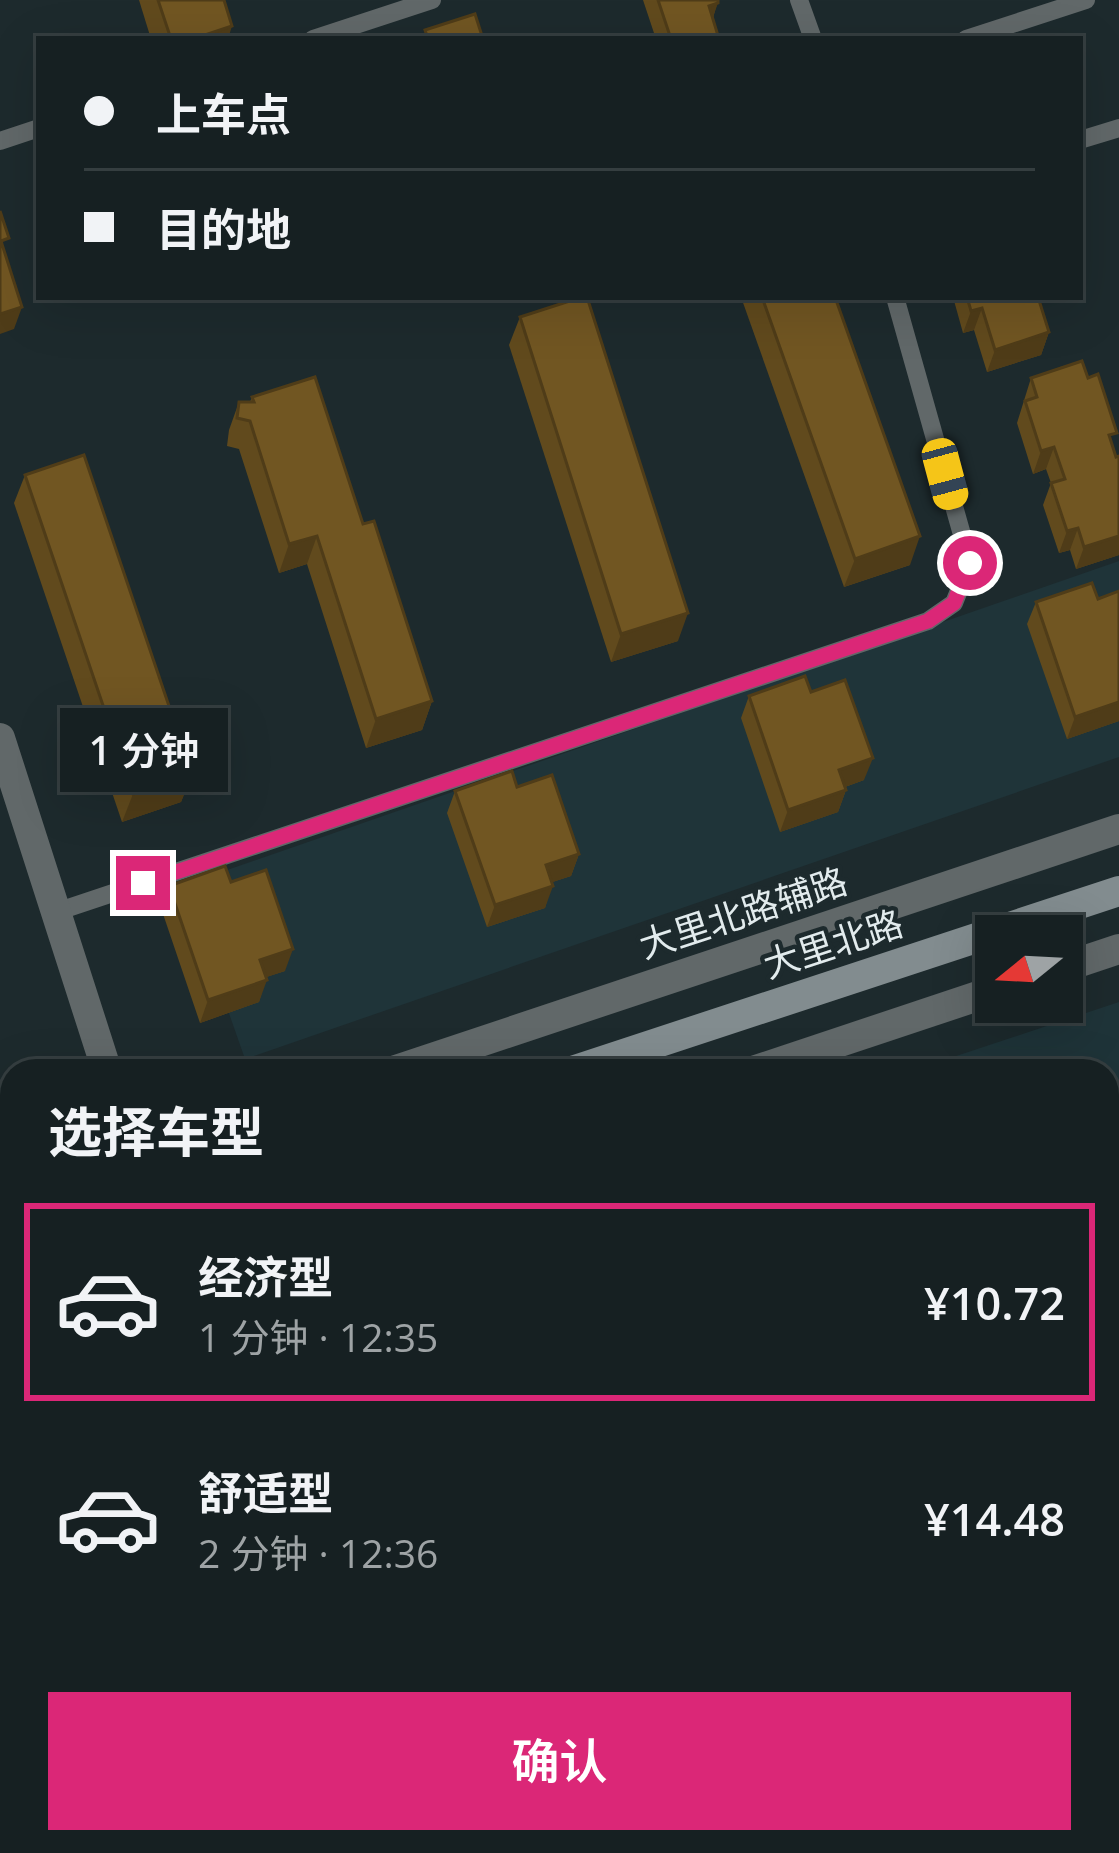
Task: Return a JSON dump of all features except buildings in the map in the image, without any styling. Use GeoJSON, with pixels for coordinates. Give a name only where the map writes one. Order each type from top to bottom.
{"type":"FeatureCollection","features":[{"type":"Feature","properties":{"kind":"main road","name":"大里北路"},"geometry":{"type":"LineString","coordinates":[[608,1059],[1119,890]]}},
{"type":"Feature","properties":{"kind":"street"},"geometry":{"type":"LineString","coordinates":[[0,738],[103,1059]]}},
{"type":"Feature","properties":{"kind":"street","name":"大里北路辅路"},"geometry":{"type":"LineString","coordinates":[[429,1059],[1119,829]]}},
{"type":"Feature","properties":{"kind":"street"},"geometry":{"type":"LineString","coordinates":[[1083,961],[1119,949]]}},
{"type":"Feature","properties":{"kind":"street"},"geometry":{"type":"LineString","coordinates":[[789,1059],[975,997]]}},
{"type":"Feature","properties":{"kind":"lane"},"geometry":{"type":"LineString","coordinates":[[322,36],[432,0]]}},
{"type":"Feature","properties":{"kind":"lane"},"geometry":{"type":"LineString","coordinates":[[799,0],[812,36]]}},
{"type":"Feature","properties":{"kind":"lane"},"geometry":{"type":"LineString","coordinates":[[975,36],[1086,0]]}},
{"type":"Feature","properties":{"kind":"lane"},"geometry":{"type":"LineString","coordinates":[[1083,139],[1119,128]]}},
{"type":"Feature","properties":{"kind":"lane"},"geometry":{"type":"LineString","coordinates":[[0,141],[36,129]]}},
{"type":"Feature","properties":{"kind":"lane"},"geometry":{"type":"LineString","coordinates":[[56,912],[928,621],[954,603],[970,563],[897,300]]}},
{"type":"Feature","properties":{"kind":"shaded area"},"geometry":{"type":"Polygon","coordinates":[[[1119,561],[1119,757],[245,1059],[184,885],[1119,561]]]}},
{"type":"Feature","properties":{"kind":"shaded area"},"geometry":{"type":"Polygon","coordinates":[[[1119,1002],[1119,1059],[947,1059],[1056,1023],[1083,1023],[1083,1014],[1119,1002]]]}},
{"type":"Feature","properties":{"kind":"route"},"geometry":{"type":"LineString","coordinates":[[143,883],[928,621],[954,603],[970,563]]}}]}
